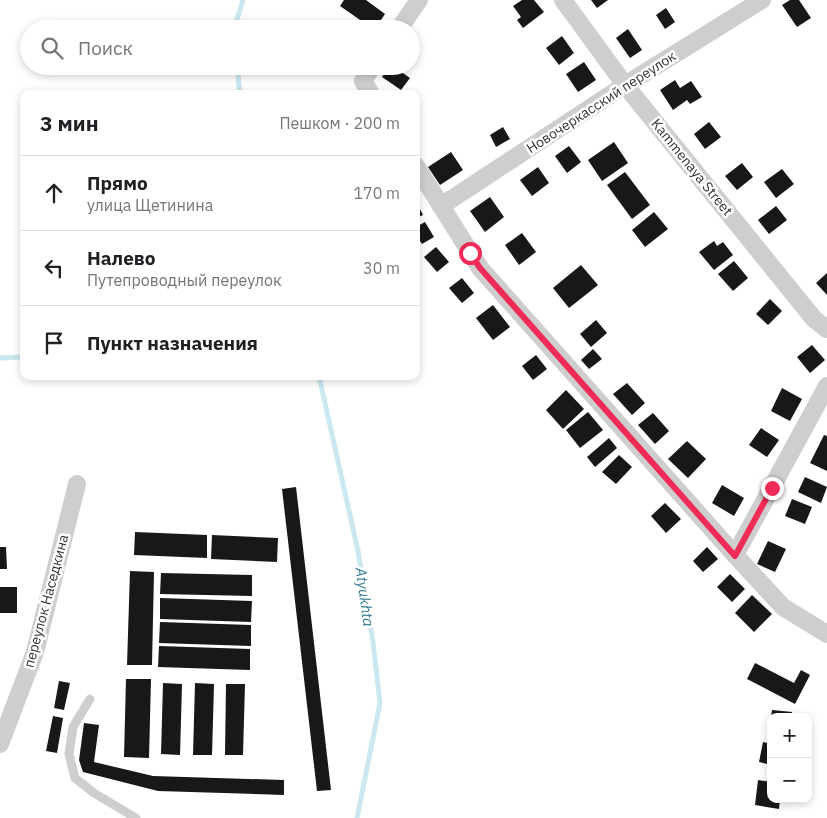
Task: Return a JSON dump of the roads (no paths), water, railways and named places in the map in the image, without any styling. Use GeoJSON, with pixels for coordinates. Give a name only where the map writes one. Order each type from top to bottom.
{"type":"FeatureCollection","features":[{"type":"Feature","properties":{"kind":"street"},"geometry":{"type":"LineString","coordinates":[[405,20],[419,0]]}},
{"type":"Feature","properties":{"kind":"street","name":"Kammenaya Street"},"geometry":{"type":"LineString","coordinates":[[563,0],[626,85],[814,319],[827,329]]}},
{"type":"Feature","properties":{"kind":"street","name":"Новочеркасский переулок"},"geometry":{"type":"LineString","coordinates":[[441,206],[626,85],[762,0]]}},
{"type":"Feature","properties":{"kind":"street"},"geometry":{"type":"LineString","coordinates":[[420,172],[480,268],[735,556],[783,607],[827,634]]}},
{"type":"Feature","properties":{"kind":"street"},"geometry":{"type":"LineString","coordinates":[[735,556],[827,386]]}},
{"type":"Feature","properties":{"kind":"street","name":"переулок Наседкина"},"geometry":{"type":"LineString","coordinates":[[0,744],[35,652],[77,484]]}},
{"type":"Feature","properties":{"kind":"lane"},"geometry":{"type":"LineString","coordinates":[[90,699],[73,727],[69,754],[75,778],[94,793],[136,818]]}},
{"type":"Feature","properties":{"kind":"waterway","name":"Atyukhta"},"geometry":{"type":"LineString","coordinates":[[237,20],[243,0]]}},
{"type":"Feature","properties":{"kind":"waterway","name":"Atyukhta"},"geometry":{"type":"LineString","coordinates":[[238,75],[240,90]]}},
{"type":"Feature","properties":{"kind":"waterway"},"geometry":{"type":"LineString","coordinates":[[0,358],[20,357]]}},
{"type":"Feature","properties":{"kind":"waterway","name":"Atyukhta"},"geometry":{"type":"LineString","coordinates":[[320,380],[358,551],[373,642],[380,703],[357,818]]}}]}
